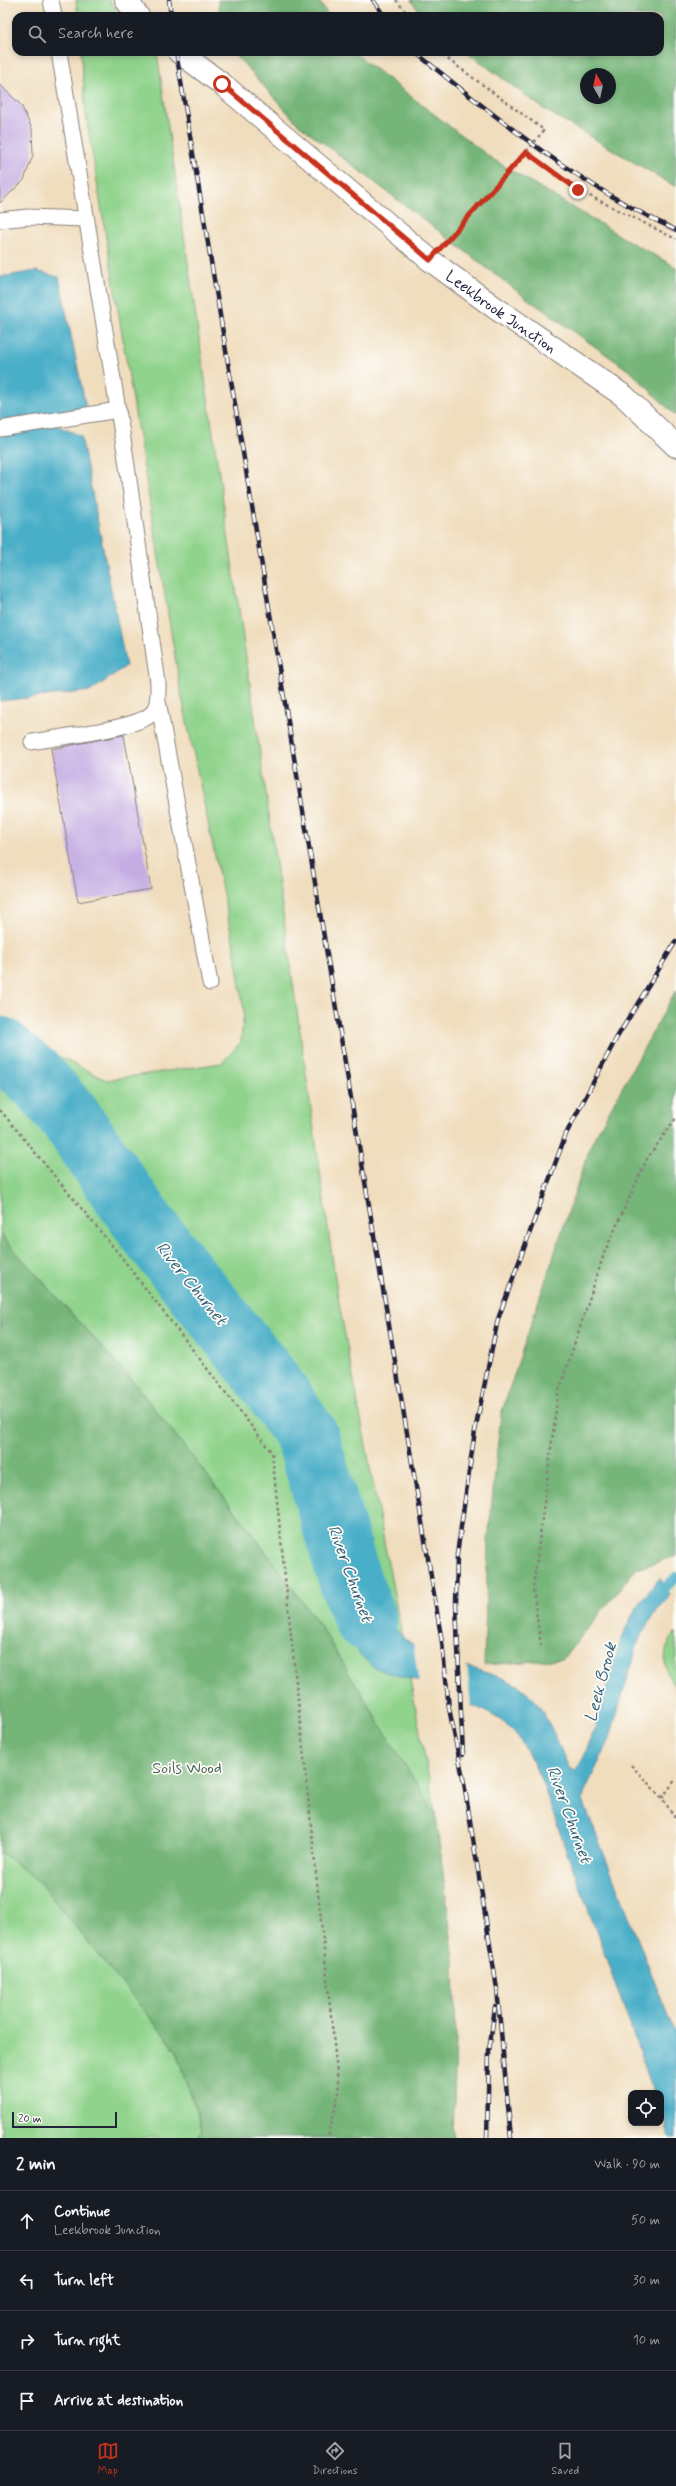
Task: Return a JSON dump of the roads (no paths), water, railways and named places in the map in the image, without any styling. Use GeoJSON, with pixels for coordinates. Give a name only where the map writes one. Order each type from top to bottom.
{"type":"FeatureCollection","features":[{"type":"Feature","properties":{"kind":"street"},"geometry":{"type":"LineString","coordinates":[[126,0],[135,12]]}},
{"type":"Feature","properties":{"kind":"street","name":"Leekbrook Junction"},"geometry":{"type":"LineString","coordinates":[[184,56],[222,84],[430,260],[494,307],[624,396],[676,446]]}},
{"type":"Feature","properties":{"kind":"lane"},"geometry":{"type":"LineString","coordinates":[[51,0],[53,12]]}},
{"type":"Feature","properties":{"kind":"lane"},"geometry":{"type":"LineString","coordinates":[[60,56],[118,410],[158,683],[158,701],[210,983]]}},
{"type":"Feature","properties":{"kind":"lane"},"geometry":{"type":"LineString","coordinates":[[0,220],[28,217],[86,219]]}},
{"type":"Feature","properties":{"kind":"lane"},"geometry":{"type":"LineString","coordinates":[[0,429],[118,410]]}},
{"type":"Feature","properties":{"kind":"lane"},"geometry":{"type":"LineString","coordinates":[[32,742],[131,724],[150,715],[158,701]]}},
{"type":"Feature","properties":{"kind":"water"},"geometry":{"type":"Polygon","coordinates":[[[36,271],[59,277],[86,408],[0,421],[0,277],[36,271]]]}},
{"type":"Feature","properties":{"kind":"water"},"geometry":{"type":"Polygon","coordinates":[[[56,425],[81,436],[126,666],[91,691],[0,701],[0,434],[56,425]]]}},
{"type":"Feature","properties":{"kind":"water"},"geometry":{"type":"Polygon","coordinates":[[[352,1532],[361,1565],[374,1597],[382,1612],[404,1638],[431,1655],[504,1678],[523,1689],[535,1700],[541,1709],[552,1729],[569,1768],[576,1771],[592,1736],[614,1662],[630,1619],[650,1589],[660,1578],[670,1595],[653,1616],[639,1640],[609,1741],[584,1793],[583,1801],[676,2036],[676,2138],[670,2138],[664,2121],[664,2090],[653,2090],[545,1790],[526,1749],[508,1726],[481,1709],[420,1681],[380,1670],[366,1661],[355,1648],[345,1631],[338,1613],[319,1540],[352,1532]]]}},
{"type":"Feature","properties":{"kind":"waterway","name":"River Churnet"},"geometry":{"type":"LineString","coordinates":[[0,1048],[37,1079],[69,1116],[148,1229],[267,1378],[307,1436],[351,1584],[365,1619]]}},
{"type":"Feature","properties":{"kind":"waterway","name":"Leek Brook"},"geometry":{"type":"LineString","coordinates":[[656,1597],[676,1577]]}},
{"type":"Feature","properties":{"kind":"railway"},"geometry":{"type":"LineString","coordinates":[[169,0],[170,12]]}},
{"type":"Feature","properties":{"kind":"railway"},"geometry":{"type":"LineString","coordinates":[[373,0],[381,12]]}},
{"type":"Feature","properties":{"kind":"railway"},"geometry":{"type":"LineString","coordinates":[[177,56],[442,1642],[449,1708],[464,1783],[497,1989],[511,2138]]}},
{"type":"Feature","properties":{"kind":"railway"},"geometry":{"type":"LineString","coordinates":[[420,56],[508,126],[573,172],[606,193],[676,230]]}},
{"type":"Feature","properties":{"kind":"railway"},"geometry":{"type":"LineString","coordinates":[[463,1755],[456,1605],[457,1554],[475,1431],[498,1319],[566,1134],[616,1039],[676,941]]}},
{"type":"Feature","properties":{"kind":"railway"},"geometry":{"type":"LineString","coordinates":[[487,2138],[489,2051],[495,2007]]}},
{"type":"Feature","properties":{"kind":"park label","name":"Soils Wood"},"geometry":{"type":"Point","coordinates":[187,1767]}}]}
